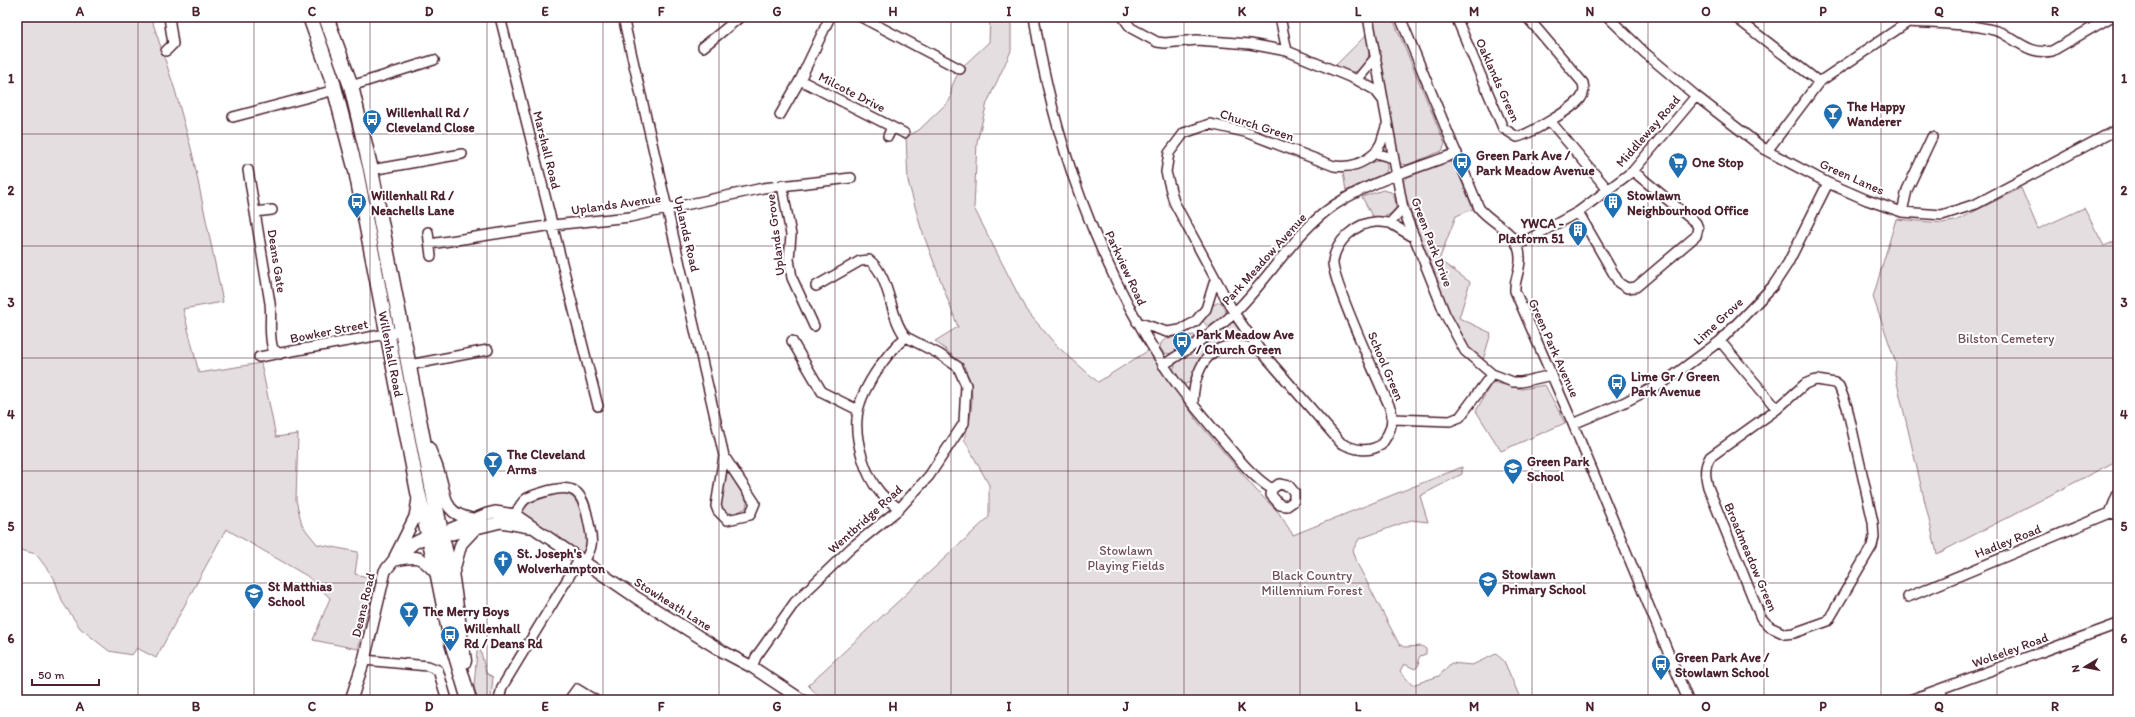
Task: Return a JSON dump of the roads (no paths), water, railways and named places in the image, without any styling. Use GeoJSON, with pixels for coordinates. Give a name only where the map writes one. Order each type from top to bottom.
{"type":"FeatureCollection","features":[{"type":"Feature","properties":{"kind":"highway"},"geometry":{"type":"LineString","coordinates":[[302,17],[333,84]]}},
{"type":"Feature","properties":{"kind":"highway","name":"Willenhall Road"},"geometry":{"type":"LineString","coordinates":[[310,17],[333,84],[354,164],[369,234],[386,334],[418,492],[435,535]]}},
{"type":"Feature","properties":{"kind":"highway","name":"Willenhall Road"},"geometry":{"type":"LineString","coordinates":[[329,21],[351,86],[371,170],[421,429],[435,535],[445,577],[450,636],[468,696]]}},
{"type":"Feature","properties":{"kind":"street"},"geometry":{"type":"LineString","coordinates":[[169,17],[173,44]]}},
{"type":"Feature","properties":{"kind":"street","name":"Marshall Road"},"geometry":{"type":"LineString","coordinates":[[500,17],[598,406]]}},
{"type":"Feature","properties":{"kind":"street","name":"Uplands Road"},"geometry":{"type":"LineString","coordinates":[[623,17],[724,456],[755,503],[750,515],[727,520],[718,511],[716,506],[724,456]]}},
{"type":"Feature","properties":{"kind":"street"},"geometry":{"type":"LineString","coordinates":[[703,47],[740,17]]}},
{"type":"Feature","properties":{"kind":"street","name":"Milcote Drive"},"geometry":{"type":"LineString","coordinates":[[780,115],[800,80],[830,17]]}},
{"type":"Feature","properties":{"kind":"street"},"geometry":{"type":"LineString","coordinates":[[861,17],[878,20],[960,69]]}},
{"type":"Feature","properties":{"kind":"street","name":"Parkview Road"},"geometry":{"type":"LineString","coordinates":[[1034,17],[1045,82],[1073,177],[1102,250],[1137,322],[1163,365],[1193,404],[1254,476],[1272,489]]}},
{"type":"Feature","properties":{"kind":"street"},"geometry":{"type":"LineString","coordinates":[[1123,17],[1131,28],[1157,42],[1165,43],[1197,40],[1218,41],[1250,44],[1286,51],[1356,80],[1376,90],[1384,101]]}},
{"type":"Feature","properties":{"kind":"street"},"geometry":{"type":"LineString","coordinates":[[1280,17],[1286,51]]}},
{"type":"Feature","properties":{"kind":"street","name":"Green Park Drive"},"geometry":{"type":"LineString","coordinates":[[1368,17],[1403,209],[1445,314],[1465,351],[1492,374],[1513,382],[1552,375]]}},
{"type":"Feature","properties":{"kind":"street"},"geometry":{"type":"LineString","coordinates":[[1400,17],[1479,208],[1485,215],[1509,232],[1518,245]]}},
{"type":"Feature","properties":{"kind":"street","name":"Oaklands Green"},"geometry":{"type":"LineString","coordinates":[[1456,17],[1503,128],[1517,137],[1524,136],[1550,121],[1581,98],[1584,91],[1583,83],[1527,17]]}},
{"type":"Feature","properties":{"kind":"street","name":"Green Lanes"},"geometry":{"type":"LineString","coordinates":[[1608,17],[1645,53],[1696,96],[1768,151],[1828,183],[1866,200],[1902,212],[1942,215],[1976,204],[2118,129]]}},
{"type":"Feature","properties":{"kind":"street"},"geometry":{"type":"LineString","coordinates":[[1735,17],[1819,82]]}},
{"type":"Feature","properties":{"kind":"street"},"geometry":{"type":"LineString","coordinates":[[1768,151],[1819,82],[1908,19],[1987,29],[2001,33],[2033,52],[2044,53],[2052,51],[2111,17]]}},
{"type":"Feature","properties":{"kind":"street"},"geometry":{"type":"LineString","coordinates":[[173,44],[182,47]]}},
{"type":"Feature","properties":{"kind":"street"},"geometry":{"type":"LineString","coordinates":[[166,51],[173,44]]}},
{"type":"Feature","properties":{"kind":"street"},"geometry":{"type":"LineString","coordinates":[[1356,80],[1376,57]]}},
{"type":"Feature","properties":{"kind":"street"},"geometry":{"type":"LineString","coordinates":[[351,86],[434,60]]}},
{"type":"Feature","properties":{"kind":"street","name":"Milcote Drive"},"geometry":{"type":"LineString","coordinates":[[800,80],[904,133]]}},
{"type":"Feature","properties":{"kind":"street"},"geometry":{"type":"LineString","coordinates":[[233,117],[333,84]]}},
{"type":"Feature","properties":{"kind":"street","name":"Middleway Road"},"geometry":{"type":"LineString","coordinates":[[1518,245],[1578,212],[1633,171],[1696,96]]}},
{"type":"Feature","properties":{"kind":"street"},"geometry":{"type":"LineString","coordinates":[[1550,121],[1608,191]]}},
{"type":"Feature","properties":{"kind":"street","name":"Church Green"},"geometry":{"type":"LineString","coordinates":[[1234,313],[1174,202],[1166,172],[1169,153],[1184,133],[1210,124],[1245,132],[1334,166],[1347,167],[1361,163],[1375,153]]}},
{"type":"Feature","properties":{"kind":"street"},"geometry":{"type":"LineString","coordinates":[[1387,124],[1381,143],[1375,153],[1393,158]]}},
{"type":"Feature","properties":{"kind":"street","name":"Milcote Drive"},"geometry":{"type":"LineString","coordinates":[[888,136],[892,127]]}},
{"type":"Feature","properties":{"kind":"street"},"geometry":{"type":"LineString","coordinates":[[1902,212],[1907,190],[1932,137]]}},
{"type":"Feature","properties":{"kind":"street","name":"Park Meadow Avenue"},"geometry":{"type":"LineString","coordinates":[[1163,365],[1198,342],[1234,313],[1307,227],[1321,215],[1338,203],[1396,177],[1457,153]]}},
{"type":"Feature","properties":{"kind":"street"},"geometry":{"type":"LineString","coordinates":[[371,170],[462,154]]}},
{"type":"Feature","properties":{"kind":"street","name":"Deans Gate"},"geometry":{"type":"LineString","coordinates":[[248,170],[270,303],[272,346],[273,349],[280,354]]}},
{"type":"Feature","properties":{"kind":"street"},"geometry":{"type":"LineString","coordinates":[[1578,212],[1619,284],[1627,288],[1636,287],[1696,236],[1698,228],[1696,223],[1633,171]]}},
{"type":"Feature","properties":{"kind":"street","name":"Uplands Avenue"},"geometry":{"type":"LineString","coordinates":[[430,244],[553,225],[593,222],[668,210],[762,188],[852,178]]}},
{"type":"Feature","properties":{"kind":"street","name":"Lime Grove"},"geometry":{"type":"LineString","coordinates":[[1573,424],[1623,403],[1666,381],[1720,341],[1773,286],[1788,263],[1828,183]]}},
{"type":"Feature","properties":{"kind":"street","name":"Uplands Grove"},"geometry":{"type":"LineString","coordinates":[[782,186],[791,235],[789,259],[792,278],[814,326]]}},
{"type":"Feature","properties":{"kind":"street"},"geometry":{"type":"LineString","coordinates":[[1403,209],[1390,223],[1415,238]]}},
{"type":"Feature","properties":{"kind":"street"},"geometry":{"type":"LineString","coordinates":[[255,212],[272,210]]}},
{"type":"Feature","properties":{"kind":"street","name":"School Green"},"geometry":{"type":"LineString","coordinates":[[1234,313],[1260,350],[1341,443],[1346,446],[1367,450],[1381,445],[1391,428],[1393,419],[1391,410],[1340,290],[1333,261],[1339,244],[1351,231],[1374,222],[1390,223]]}},
{"type":"Feature","properties":{"kind":"street"},"geometry":{"type":"LineString","coordinates":[[428,232],[431,256]]}},
{"type":"Feature","properties":{"kind":"street","name":"Green Park Avenue"},"geometry":{"type":"LineString","coordinates":[[1518,245],[1520,258],[1514,285],[1515,291],[1573,424],[1688,700]]}},
{"type":"Feature","properties":{"kind":"street"},"geometry":{"type":"LineString","coordinates":[[816,286],[860,261],[869,260],[873,263],[888,290],[901,331],[906,337],[897,344],[875,371],[858,410],[856,420],[861,453],[867,470],[878,491],[899,509]]}},
{"type":"Feature","properties":{"kind":"street"},"geometry":{"type":"LineString","coordinates":[[1137,322],[1166,332],[1180,330],[1195,322],[1206,309],[1215,280]]}},
{"type":"Feature","properties":{"kind":"street","name":"Bowker Street"},"geometry":{"type":"LineString","coordinates":[[259,357],[403,331]]}},
{"type":"Feature","properties":{"kind":"street","name":"Wentbridge Road"},"geometry":{"type":"LineString","coordinates":[[752,667],[756,657],[795,602],[852,548],[899,509],[929,476],[964,423],[966,385],[958,367],[939,354],[906,337]]}},
{"type":"Feature","properties":{"kind":"street"},"geometry":{"type":"LineString","coordinates":[[792,341],[822,392],[858,410]]}},
{"type":"Feature","properties":{"kind":"street"},"geometry":{"type":"LineString","coordinates":[[1720,341],[1777,409]]}},
{"type":"Feature","properties":{"kind":"street"},"geometry":{"type":"LineString","coordinates":[[1193,404],[1195,382],[1203,363],[1210,354],[1228,346],[1239,346],[1260,350]]}},
{"type":"Feature","properties":{"kind":"street"},"geometry":{"type":"LineString","coordinates":[[409,365],[488,350]]}},
{"type":"Feature","properties":{"kind":"street"},"geometry":{"type":"LineString","coordinates":[[1393,419],[1450,421],[1456,419],[1460,417],[1492,374]]}},
{"type":"Feature","properties":{"kind":"street","name":"Broadmeadow Green"},"geometry":{"type":"LineString","coordinates":[[1816,380],[1835,383],[1839,386],[1847,407],[1873,522],[1874,537],[1872,546],[1828,621],[1794,633],[1785,634],[1770,627],[1761,618],[1708,487],[1705,474],[1706,463],[1710,457],[1777,409],[1805,384],[1812,381],[1816,380]]}},
{"type":"Feature","properties":{"kind":"street"},"geometry":{"type":"LineString","coordinates":[[393,561],[415,556],[424,560],[445,577],[461,544],[473,524],[458,517],[451,511],[445,500],[439,472],[421,429]]}},
{"type":"Feature","properties":{"kind":"street"},"geometry":{"type":"LineString","coordinates":[[499,700],[502,687],[592,544],[584,503],[579,494],[570,489],[558,488],[529,496],[522,500],[515,515]]}},
{"type":"Feature","properties":{"kind":"street"},"geometry":{"type":"LineString","coordinates":[[393,561],[415,517],[418,492]]}},
{"type":"Feature","properties":{"kind":"street"},"geometry":{"type":"LineString","coordinates":[[2114,514],[2118,492]]}},
{"type":"Feature","properties":{"kind":"street","name":"Stowheath Lane"},"geometry":{"type":"LineString","coordinates":[[473,524],[495,512],[515,515],[581,561],[715,647],[752,667],[802,700]]}},
{"type":"Feature","properties":{"kind":"street","name":"Hadley Road"},"geometry":{"type":"LineString","coordinates":[[1908,597],[2114,514]]}},
{"type":"Feature","properties":{"kind":"street","name":"Stowheath Lane"},"geometry":{"type":"LineString","coordinates":[[435,535],[473,524],[501,522],[532,527]]}},
{"type":"Feature","properties":{"kind":"street","name":"Deans Road"},"geometry":{"type":"LineString","coordinates":[[351,700],[364,660],[385,571],[393,561],[414,543],[435,535]]}},
{"type":"Feature","properties":{"kind":"street","name":"Wolseley Road"},"geometry":{"type":"LineString","coordinates":[[1910,700],[2118,624]]}},
{"type":"Feature","properties":{"kind":"street"},"geometry":{"type":"LineString","coordinates":[[364,660],[428,666],[438,670],[447,700]]}},
{"type":"Feature","properties":{"kind":"street"},"geometry":{"type":"LineString","coordinates":[[569,700],[576,689],[595,700]]}},
{"type":"Feature","properties":{"kind":"street"},"geometry":{"type":"LineString","coordinates":[[1940,689],[1944,700]]}},
{"type":"Feature","properties":{"kind":"place","name":"The Happy Wanderer"},"geometry":{"type":"Point","coordinates":[1833,130]}},
{"type":"Feature","properties":{"kind":"place","name":"Willenhall Rd / Cleveland Close"},"geometry":{"type":"Point","coordinates":[372,136]}},
{"type":"Feature","properties":{"kind":"place","name":"Green Park Ave / Park Meadow Avenue"},"geometry":{"type":"Point","coordinates":[1462,179]}},
{"type":"Feature","properties":{"kind":"place","name":"One Stop"},"geometry":{"type":"Point","coordinates":[1678,179]}},
{"type":"Feature","properties":{"kind":"place","name":"Willenhall Rd / Neachells Lane"},"geometry":{"type":"Point","coordinates":[357,219]}},
{"type":"Feature","properties":{"kind":"place","name":"Stowlawn Neighbourhood Office"},"geometry":{"type":"Point","coordinates":[1613,219]}},
{"type":"Feature","properties":{"kind":"place","name":"YWCA - Platform 51"},"geometry":{"type":"Point","coordinates":[1578,247]}},
{"type":"Feature","properties":{"kind":"place","name":"Park Meadow Ave / Church Green"},"geometry":{"type":"Point","coordinates":[1182,358]}},
{"type":"Feature","properties":{"kind":"place","name":"Lime Gr / Green Park Avenue"},"geometry":{"type":"Point","coordinates":[1617,400]}},
{"type":"Feature","properties":{"kind":"place","name":"The Cleveland Arms"},"geometry":{"type":"Point","coordinates":[493,478]}},
{"type":"Feature","properties":{"kind":"place","name":"Green Park School"},"geometry":{"type":"Point","coordinates":[1513,485]}},
{"type":"Feature","properties":{"kind":"place","name":"St. Joseph's Wolverhampton"},"geometry":{"type":"Point","coordinates":[503,577]}},
{"type":"Feature","properties":{"kind":"place","name":"Stowlawn Primary School"},"geometry":{"type":"Point","coordinates":[1488,598]}},
{"type":"Feature","properties":{"kind":"place","name":"St Matthias School"},"geometry":{"type":"Point","coordinates":[254,610]}},
{"type":"Feature","properties":{"kind":"place","name":"The Merry Boys"},"geometry":{"type":"Point","coordinates":[409,628]}},
{"type":"Feature","properties":{"kind":"place","name":"Willenhall Rd / Deans Rd"},"geometry":{"type":"Point","coordinates":[450,652]}},
{"type":"Feature","properties":{"kind":"place","name":"Green Park Ave / Stowlawn School"},"geometry":{"type":"Point","coordinates":[1661,681]}},
{"type":"Feature","properties":{"kind":"park label","name":"Bilston Cemetery"},"geometry":{"type":"Point","coordinates":[2006,338]}},
{"type":"Feature","properties":{"kind":"park label","name":"Stowlawn Playing Fields"},"geometry":{"type":"Point","coordinates":[1126,558]}},
{"type":"Feature","properties":{"kind":"park label","name":"Black Country Millennium Forest"},"geometry":{"type":"Point","coordinates":[1312,582]}}]}
